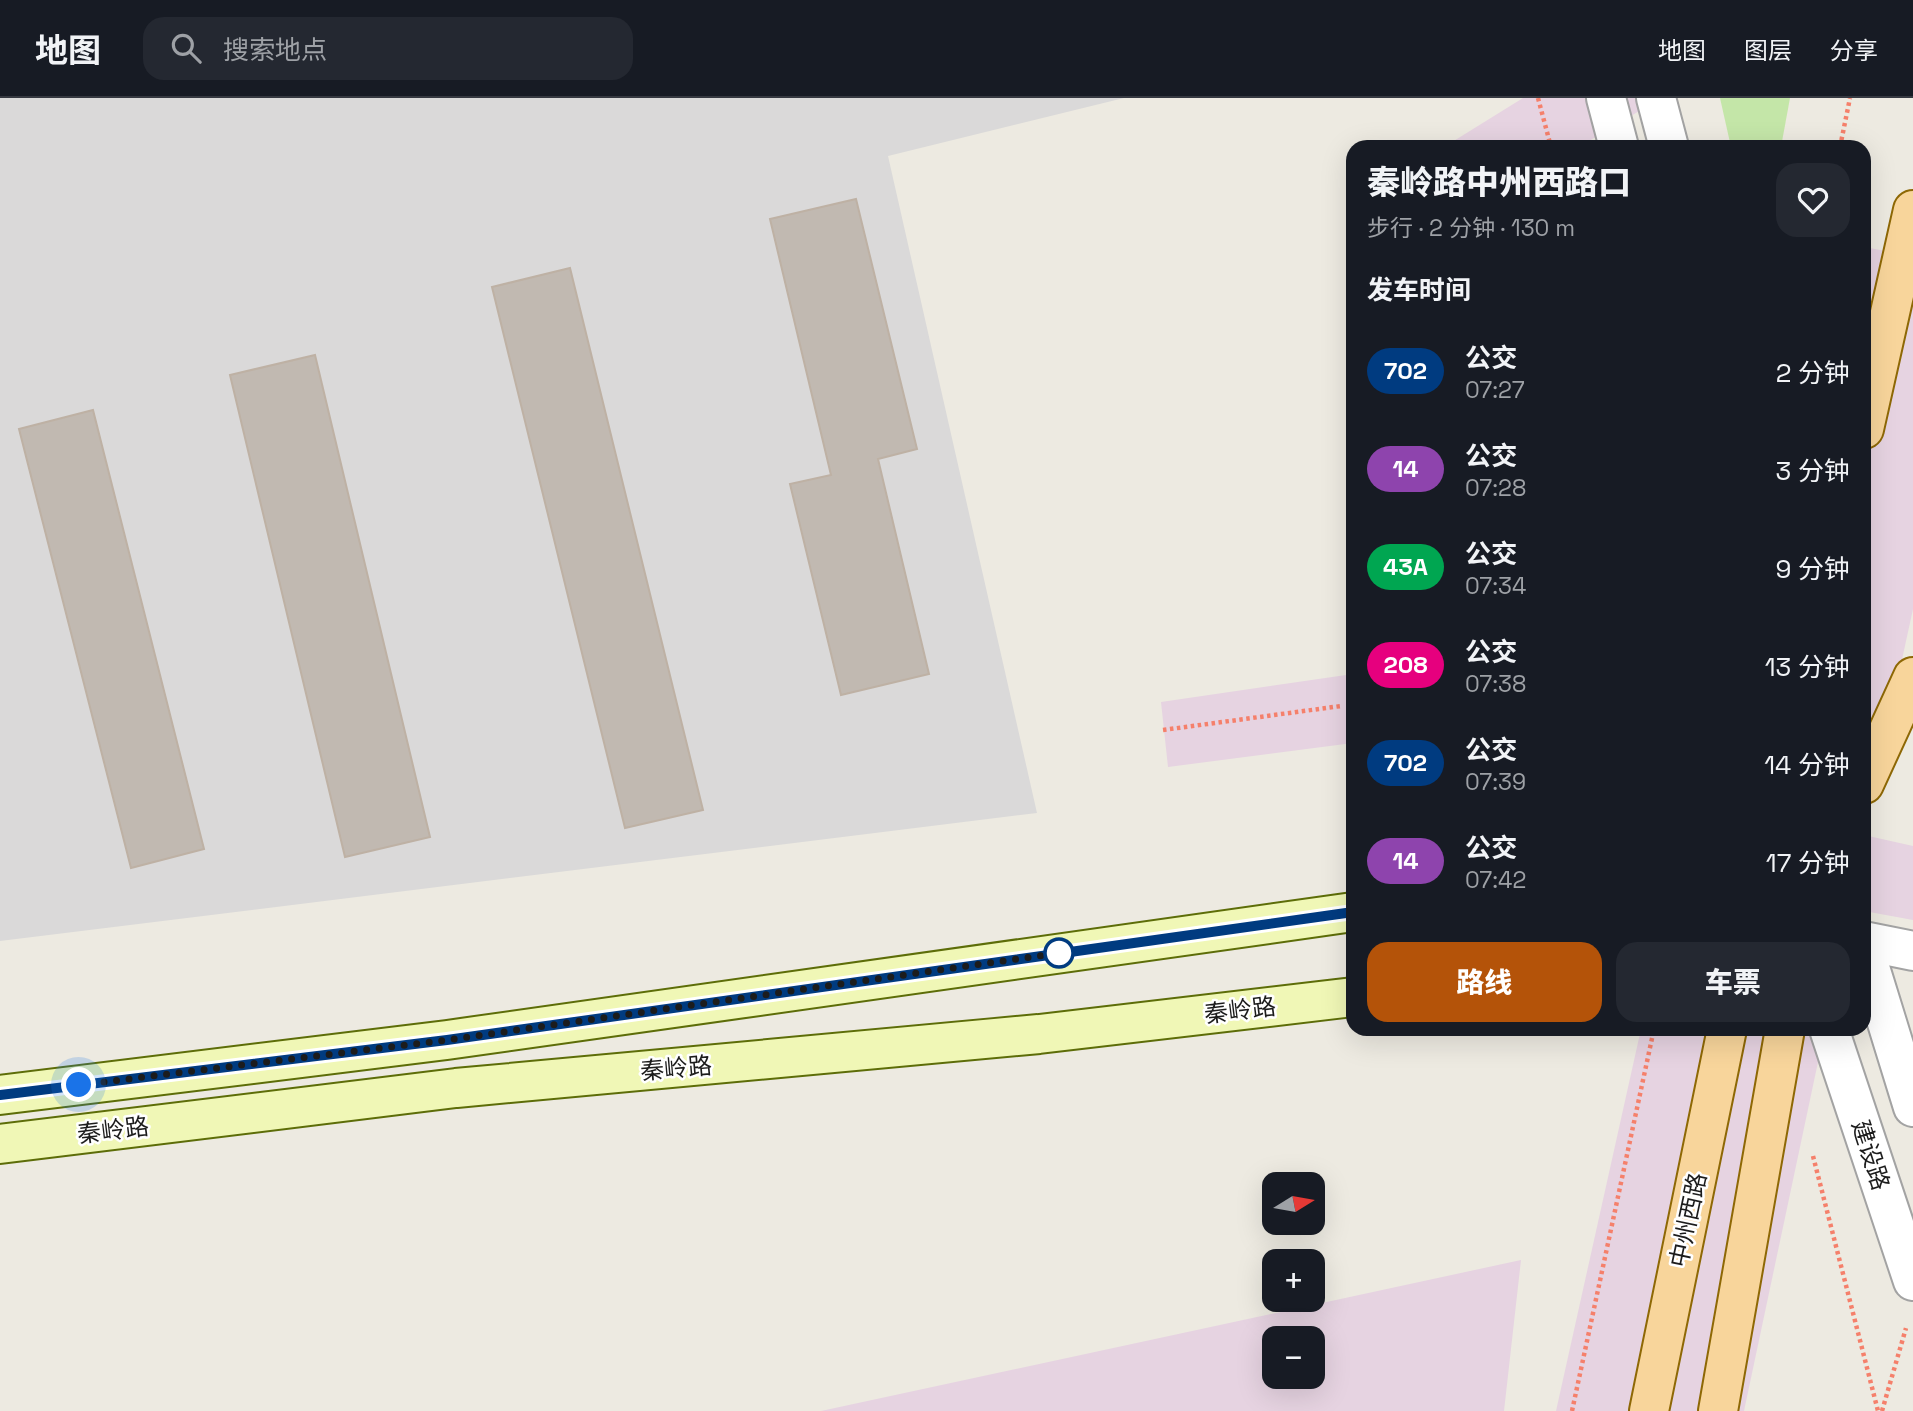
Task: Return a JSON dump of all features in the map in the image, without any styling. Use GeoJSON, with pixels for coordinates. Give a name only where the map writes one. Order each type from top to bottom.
{"type":"FeatureCollection","features":[{"type":"Feature","properties":{"kind":"main road"},"geometry":{"type":"LineString","coordinates":[[1871,398],[1913,210]]}},
{"type":"Feature","properties":{"kind":"main road"},"geometry":{"type":"LineString","coordinates":[[1871,769],[1913,677]]}},
{"type":"Feature","properties":{"kind":"main road","name":"秦岭路"},"geometry":{"type":"LineString","coordinates":[[0,1095],[447,1040],[1346,913]]}},
{"type":"Feature","properties":{"kind":"main road","name":"秦岭路"},"geometry":{"type":"LineString","coordinates":[[0,1144],[456,1088],[1039,1034],[1346,998]]}},
{"type":"Feature","properties":{"kind":"main road","name":"中州西路"},"geometry":{"type":"LineString","coordinates":[[1649,1411],[1726,1036]]}},
{"type":"Feature","properties":{"kind":"main road"},"geometry":{"type":"LineString","coordinates":[[1718,1411],[1784,1036]]}},
{"type":"Feature","properties":{"kind":"street"},"geometry":{"type":"LineString","coordinates":[[1606,98],[1617,140]]}},
{"type":"Feature","properties":{"kind":"street"},"geometry":{"type":"LineString","coordinates":[[1656,98],[1666,140]]}},
{"type":"Feature","properties":{"kind":"street"},"geometry":{"type":"LineString","coordinates":[[1871,943],[1913,951]]}},
{"type":"Feature","properties":{"kind":"street"},"geometry":{"type":"LineString","coordinates":[[1871,971],[1913,1107]]}},
{"type":"Feature","properties":{"kind":"street","name":"建设路"},"geometry":{"type":"LineString","coordinates":[[1831,1036],[1913,1281]]}},
{"type":"Feature","properties":{"kind":"path"},"geometry":{"type":"LineString","coordinates":[[1538,98],[1549,140]]}},
{"type":"Feature","properties":{"kind":"path"},"geometry":{"type":"LineString","coordinates":[[1841,140],[1850,98]]}},
{"type":"Feature","properties":{"kind":"path"},"geometry":{"type":"LineString","coordinates":[[1163,730],[1341,706]]}},
{"type":"Feature","properties":{"kind":"path"},"geometry":{"type":"LineString","coordinates":[[1572,1411],[1652,1036]]}},
{"type":"Feature","properties":{"kind":"path"},"geometry":{"type":"LineString","coordinates":[[1810,1145],[1880,1411]]}},
{"type":"Feature","properties":{"kind":"path"},"geometry":{"type":"LineString","coordinates":[[1880,1411],[1906,1325]]}},
{"type":"Feature","properties":{"kind":"shaded area"},"geometry":{"type":"Polygon","coordinates":[[[0,98],[1124,98],[888,156],[1037,813],[0,941],[0,98]]]}},
{"type":"Feature","properties":{"kind":"shaded area"},"geometry":{"type":"Polygon","coordinates":[[[1523,98],[1661,98],[1591,140],[1455,140],[1523,98]]]}},
{"type":"Feature","properties":{"kind":"shaded area"},"geometry":{"type":"Polygon","coordinates":[[[1871,248],[1913,256],[1913,609],[1871,802],[1871,248]]]}},
{"type":"Feature","properties":{"kind":"shaded area"},"geometry":{"type":"Polygon","coordinates":[[[1346,675],[1346,744],[1168,767],[1161,702],[1346,675]]]}},
{"type":"Feature","properties":{"kind":"shaded area"},"geometry":{"type":"Polygon","coordinates":[[[1871,837],[1913,846],[1913,920],[1871,912],[1871,837]]]}},
{"type":"Feature","properties":{"kind":"shaded area"},"geometry":{"type":"Polygon","coordinates":[[[1639,1036],[1824,1036],[1744,1411],[1556,1411],[1639,1036]]]}},
{"type":"Feature","properties":{"kind":"shaded area"},"geometry":{"type":"Polygon","coordinates":[[[1521,1260],[1504,1411],[821,1411],[1280,1312],[1325,1312],[1325,1302],[1521,1260]]]}},
{"type":"Feature","properties":{"kind":"green space"},"geometry":{"type":"Polygon","coordinates":[[[1720,98],[1790,98],[1782,140],[1729,140],[1720,98]]]}},
{"type":"Feature","properties":{"kind":"building"},"geometry":{"type":"Polygon","coordinates":[[[856,199],[917,449],[878,459],[929,674],[841,695],[790,484],[831,475],[770,219],[856,199]]]}},
{"type":"Feature","properties":{"kind":"building"},"geometry":{"type":"Polygon","coordinates":[[[570,268],[703,810],[625,828],[492,287],[570,268]]]}},
{"type":"Feature","properties":{"kind":"building"},"geometry":{"type":"Polygon","coordinates":[[[315,355],[430,837],[345,857],[230,375],[315,355]]]}},
{"type":"Feature","properties":{"kind":"building"},"geometry":{"type":"Polygon","coordinates":[[[93,410],[204,849],[131,868],[19,429],[93,410]]]}},
{"type":"Feature","properties":{"kind":"bus line","name":"702"},"geometry":{"type":"LineString","coordinates":[[0,1095],[447,1040],[1346,913]]}},
{"type":"Feature","properties":{"kind":"route"},"geometry":{"type":"LineString","coordinates":[[79,1085],[447,1040],[1066,952],[1059,953]]}}]}
